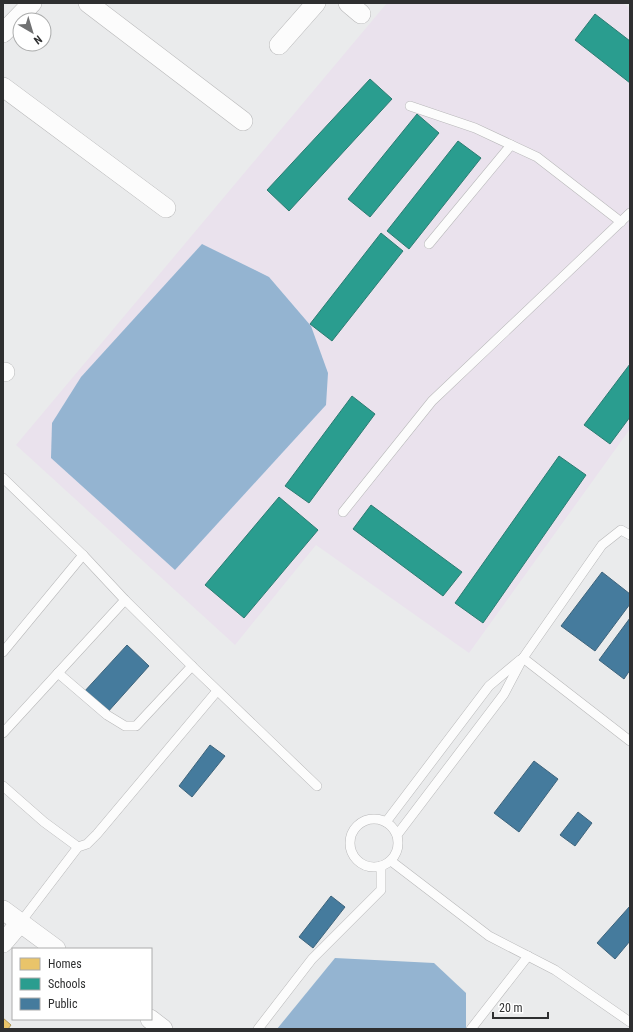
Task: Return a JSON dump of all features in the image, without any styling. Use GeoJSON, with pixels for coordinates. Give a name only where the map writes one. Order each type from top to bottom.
{"type":"FeatureCollection","features":[{"type":"Feature","properties":{"kind":"street"},"geometry":{"type":"LineString","coordinates":[[3,33],[32,3]]}},
{"type":"Feature","properties":{"kind":"street"},"geometry":{"type":"LineString","coordinates":[[88,3],[243,121]]}},
{"type":"Feature","properties":{"kind":"street"},"geometry":{"type":"LineString","coordinates":[[279,45],[316,3]]}},
{"type":"Feature","properties":{"kind":"street"},"geometry":{"type":"LineString","coordinates":[[3,87],[166,208]]}},
{"type":"Feature","properties":{"kind":"street"},"geometry":{"type":"LineString","coordinates":[[3,910],[55,948]]}},
{"type":"Feature","properties":{"kind":"street"},"geometry":{"type":"LineString","coordinates":[[3,943],[20,923]]}},
{"type":"Feature","properties":{"kind":"street"},"geometry":{"type":"LineString","coordinates":[[151,1020],[163,1029]]}},
{"type":"Feature","properties":{"kind":"lane"},"geometry":{"type":"LineString","coordinates":[[410,106],[475,128],[538,157],[621,222]]}},
{"type":"Feature","properties":{"kind":"lane"},"geometry":{"type":"LineString","coordinates":[[429,244],[511,145]]}},
{"type":"Feature","properties":{"kind":"lane"},"geometry":{"type":"LineString","coordinates":[[343,512],[432,401],[630,213]]}},
{"type":"Feature","properties":{"kind":"lane"},"geometry":{"type":"LineString","coordinates":[[3,478],[83,555],[125,600],[217,691],[317,786]]}},
{"type":"Feature","properties":{"kind":"lane"},"geometry":{"type":"LineString","coordinates":[[397,835],[504,694],[523,658],[602,545],[621,530],[630,535]]}},
{"type":"Feature","properties":{"kind":"lane"},"geometry":{"type":"LineString","coordinates":[[3,652],[83,555]]}},
{"type":"Feature","properties":{"kind":"lane"},"geometry":{"type":"LineString","coordinates":[[3,734],[125,600]]}},
{"type":"Feature","properties":{"kind":"lane"},"geometry":{"type":"LineString","coordinates":[[523,658],[630,740]]}},
{"type":"Feature","properties":{"kind":"lane"},"geometry":{"type":"LineString","coordinates":[[386,822],[489,686],[523,658]]}},
{"type":"Feature","properties":{"kind":"lane"},"geometry":{"type":"LineString","coordinates":[[58,673],[107,715],[125,726],[136,726],[192,666]]}},
{"type":"Feature","properties":{"kind":"lane"},"geometry":{"type":"LineString","coordinates":[[20,923],[78,847],[86,844],[96,834],[217,691]]}},
{"type":"Feature","properties":{"kind":"lane"},"geometry":{"type":"LineString","coordinates":[[3,786],[44,822],[78,847]]}},
{"type":"Feature","properties":{"kind":"lane"},"geometry":{"type":"LineString","coordinates":[[371,819],[386,822],[397,835],[398,849],[391,861],[380,866],[369,867],[358,862],[352,852],[350,841],[357,826],[371,819]]}},
{"type":"Feature","properties":{"kind":"lane"},"geometry":{"type":"LineString","coordinates":[[391,861],[489,936],[555,970],[630,1022]]}},
{"type":"Feature","properties":{"kind":"lane"},"geometry":{"type":"LineString","coordinates":[[258,1029],[312,959],[381,890],[380,866]]}},
{"type":"Feature","properties":{"kind":"lane"},"geometry":{"type":"LineString","coordinates":[[471,1029],[528,956]]}},
{"type":"Feature","properties":{"kind":"shaded area"},"geometry":{"type":"Polygon","coordinates":[[[387,3],[622,3],[630,8],[630,429],[469,653],[316,545],[235,645],[16,445],[387,3]]]}},
{"type":"Feature","properties":{"kind":"water"},"geometry":{"type":"Polygon","coordinates":[[[202,244],[269,277],[311,326],[328,373],[326,405],[175,570],[51,458],[52,423],[81,377],[202,244]]]}},
{"type":"Feature","properties":{"kind":"water"},"geometry":{"type":"Polygon","coordinates":[[[335,958],[434,963],[466,993],[466,1029],[277,1029],[335,958]]]}},
{"type":"Feature","properties":{"kind":"building: Homes"},"geometry":{"type":"Polygon","coordinates":[[[3,1018],[11,1025],[8,1029],[3,1029],[3,1018]]]}},
{"type":"Feature","properties":{"kind":"building: Schools"},"geometry":{"type":"Polygon","coordinates":[[[595,14],[630,41],[630,83],[575,40],[595,14]]]}},
{"type":"Feature","properties":{"kind":"building: Schools"},"geometry":{"type":"Polygon","coordinates":[[[370,79],[392,99],[289,211],[267,190],[370,79]]]}},
{"type":"Feature","properties":{"kind":"building: Schools"},"geometry":{"type":"Polygon","coordinates":[[[417,114],[439,133],[370,217],[348,199],[417,114]]]}},
{"type":"Feature","properties":{"kind":"building: Schools"},"geometry":{"type":"Polygon","coordinates":[[[458,141],[481,158],[409,249],[387,231],[458,141]]]}},
{"type":"Feature","properties":{"kind":"building: Schools"},"geometry":{"type":"Polygon","coordinates":[[[381,233],[403,251],[332,341],[310,324],[381,233]]]}},
{"type":"Feature","properties":{"kind":"building: Schools"},"geometry":{"type":"Polygon","coordinates":[[[630,364],[630,417],[610,444],[584,425],[630,364]]]}},
{"type":"Feature","properties":{"kind":"building: Schools"},"geometry":{"type":"Polygon","coordinates":[[[352,396],[375,414],[309,503],[285,486],[352,396]]]}},
{"type":"Feature","properties":{"kind":"building: Schools"},"geometry":{"type":"Polygon","coordinates":[[[559,456],[586,475],[483,623],[455,603],[559,456]]]}},
{"type":"Feature","properties":{"kind":"building: Schools"},"geometry":{"type":"Polygon","coordinates":[[[279,497],[318,530],[244,618],[205,585],[279,497]]]}},
{"type":"Feature","properties":{"kind":"building: Schools"},"geometry":{"type":"Polygon","coordinates":[[[371,505],[462,572],[443,596],[353,529],[371,505]]]}},
{"type":"Feature","properties":{"kind":"building: Public"},"geometry":{"type":"Polygon","coordinates":[[[602,572],[630,594],[630,604],[595,651],[561,626],[602,572]]]}},
{"type":"Feature","properties":{"kind":"building: Public"},"geometry":{"type":"Polygon","coordinates":[[[630,618],[630,670],[624,679],[599,660],[630,618]]]}},
{"type":"Feature","properties":{"kind":"building: Public"},"geometry":{"type":"Polygon","coordinates":[[[127,645],[149,666],[106,714],[83,693],[127,645]]]}},
{"type":"Feature","properties":{"kind":"building: Public"},"geometry":{"type":"Polygon","coordinates":[[[210,745],[225,756],[192,797],[179,786],[210,745]]]}},
{"type":"Feature","properties":{"kind":"building: Public"},"geometry":{"type":"Polygon","coordinates":[[[534,761],[558,779],[519,832],[494,813],[534,761]]]}},
{"type":"Feature","properties":{"kind":"building: Public"},"geometry":{"type":"Polygon","coordinates":[[[578,812],[592,823],[575,846],[560,835],[578,812]]]}},
{"type":"Feature","properties":{"kind":"building: Public"},"geometry":{"type":"Polygon","coordinates":[[[331,896],[345,907],[313,948],[299,937],[331,896]]]}},
{"type":"Feature","properties":{"kind":"building: Public"},"geometry":{"type":"Polygon","coordinates":[[[630,906],[630,941],[615,959],[597,943],[630,906]]]}}]}
